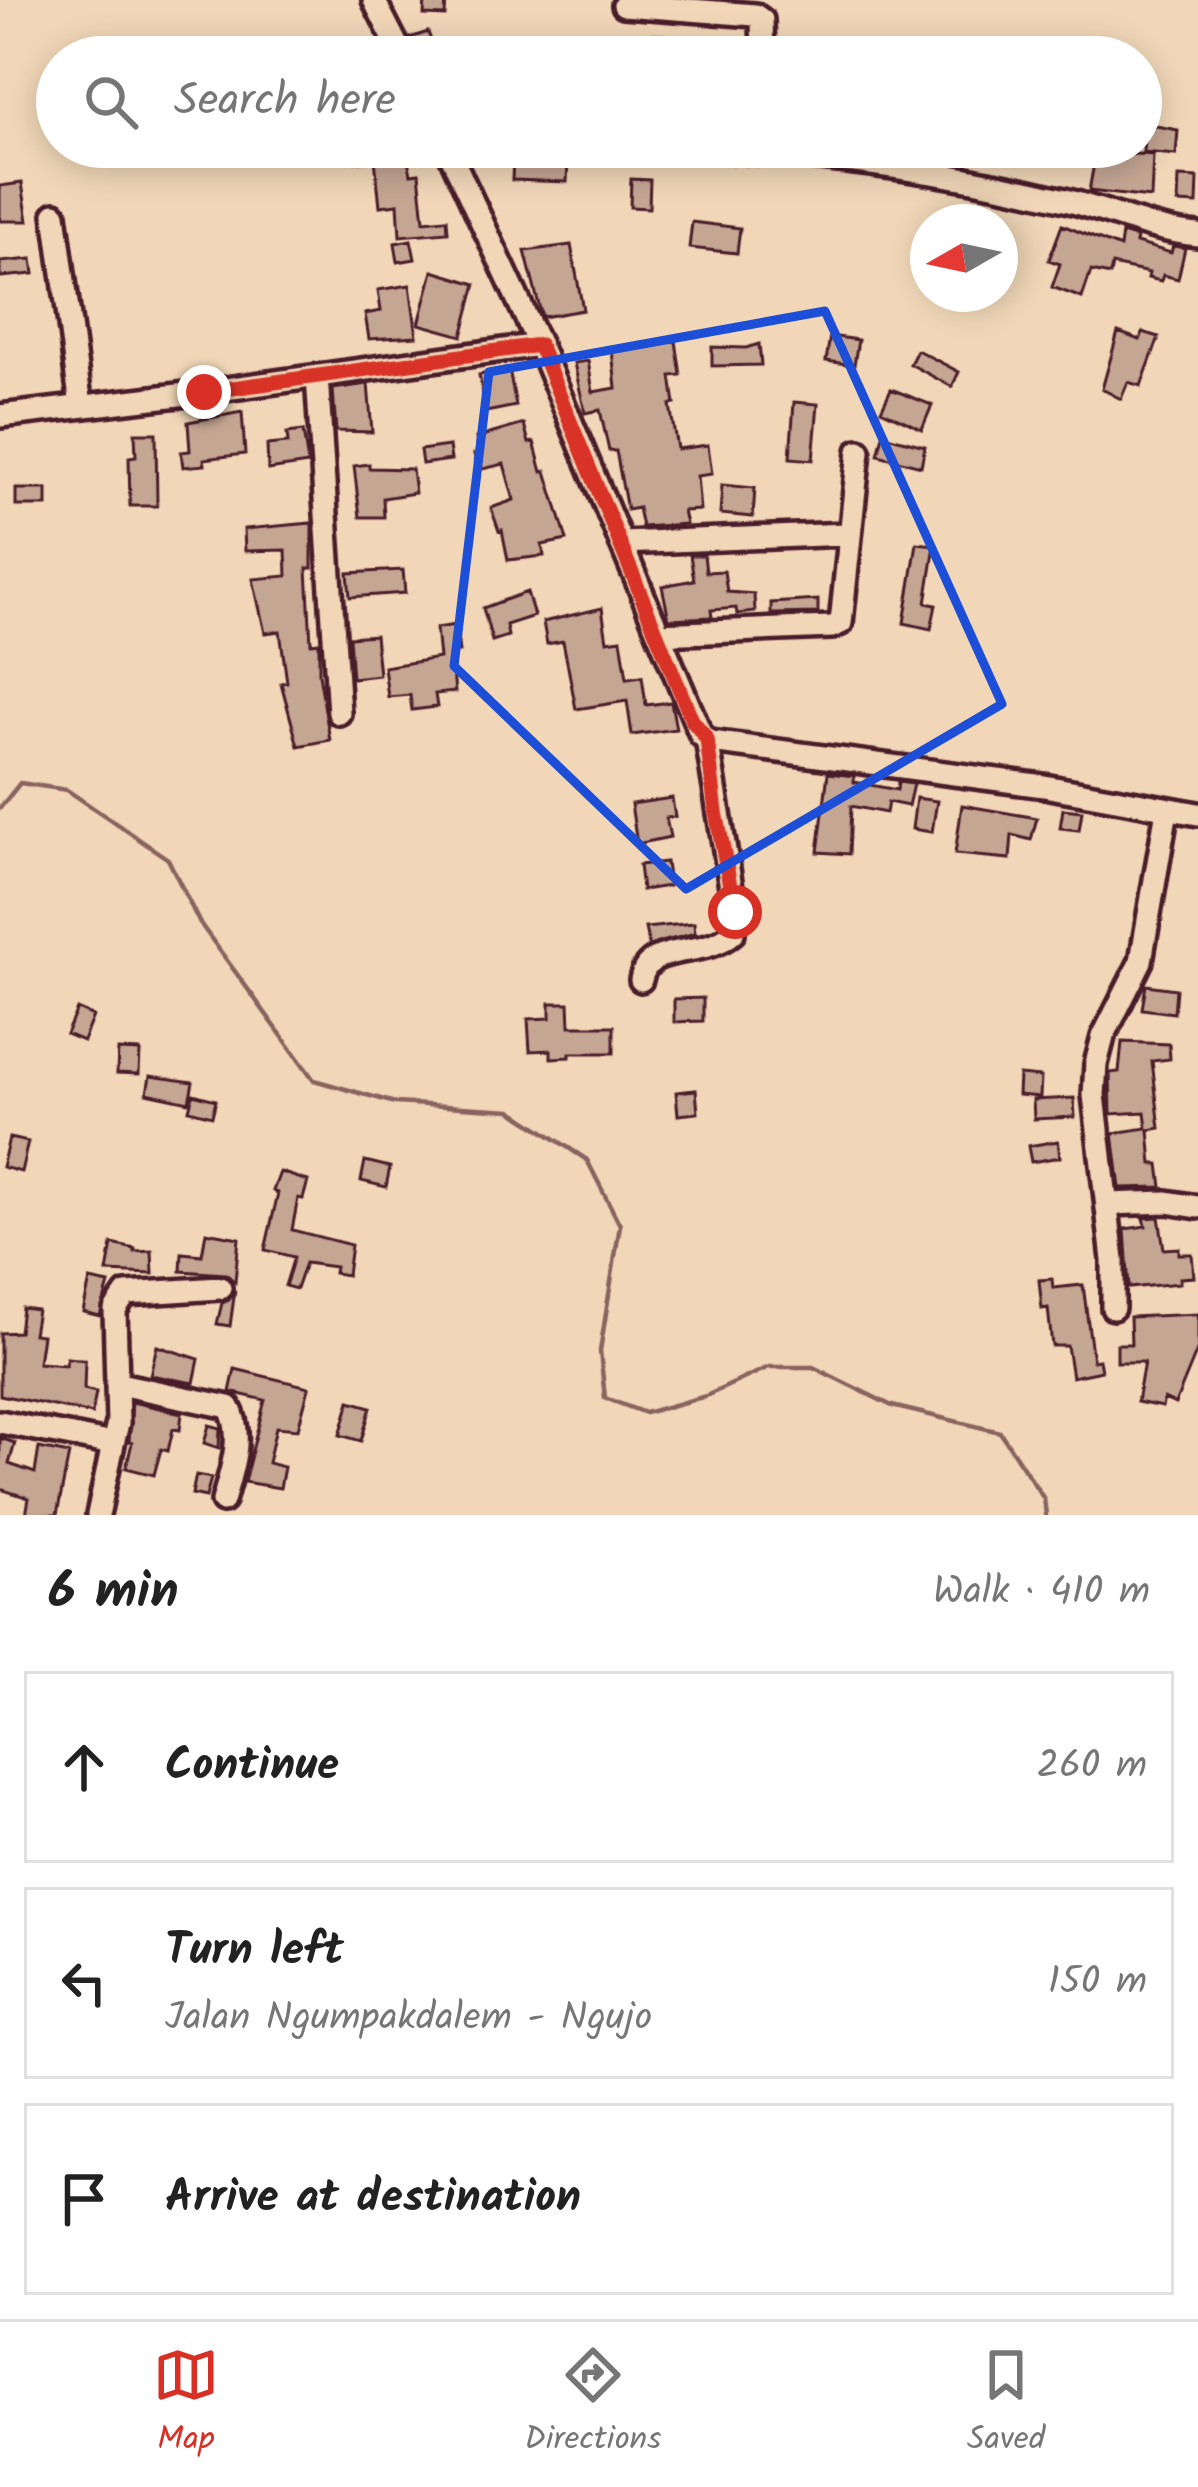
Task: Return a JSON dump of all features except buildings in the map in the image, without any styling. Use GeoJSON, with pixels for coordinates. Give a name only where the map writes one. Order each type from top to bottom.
{"type":"FeatureCollection","features":[{"type":"Feature","properties":{"kind":"street"},"geometry":{"type":"LineString","coordinates":[[374,0],[392,36]]}},
{"type":"Feature","properties":{"kind":"street"},"geometry":{"type":"LineString","coordinates":[[624,5],[755,15],[762,20],[762,36]]}},
{"type":"Feature","properties":{"kind":"street"},"geometry":{"type":"LineString","coordinates":[[457,168],[539,345],[692,720],[707,739],[735,912],[733,933],[712,947],[651,957],[643,965],[641,980]]}},
{"type":"Feature","properties":{"kind":"street"},"geometry":{"type":"LineString","coordinates":[[884,168],[1066,200],[1172,233],[1198,235]]}},
{"type":"Feature","properties":{"kind":"street"},"geometry":{"type":"LineString","coordinates":[[55,214],[81,406]]}},
{"type":"Feature","properties":{"kind":"street"},"geometry":{"type":"LineString","coordinates":[[0,416],[539,345]]}},
{"type":"Feature","properties":{"kind":"street"},"geometry":{"type":"LineString","coordinates":[[317,376],[339,713]]}},
{"type":"Feature","properties":{"kind":"street"},"geometry":{"type":"LineString","coordinates":[[658,634],[832,627],[841,622],[859,451]]}},
{"type":"Feature","properties":{"kind":"street"},"geometry":{"type":"LineString","coordinates":[[621,543],[847,534]]}},
{"type":"Feature","properties":{"kind":"street"},"geometry":{"type":"LineString","coordinates":[[707,739],[1043,786],[1198,814]]}},
{"type":"Feature","properties":{"kind":"street"},"geometry":{"type":"LineString","coordinates":[[1113,1308],[1108,1204],[1094,1095],[1096,1064],[1103,1037],[1141,961],[1168,810]]}},
{"type":"Feature","properties":{"kind":"street"},"geometry":{"type":"LineString","coordinates":[[1108,1204],[1167,1202],[1198,1207]]}},
{"type":"Feature","properties":{"kind":"street"},"geometry":{"type":"LineString","coordinates":[[98,1515],[118,1423],[115,1310],[120,1298],[220,1288]]}},
{"type":"Feature","properties":{"kind":"street"},"geometry":{"type":"LineString","coordinates":[[119,1384],[229,1407],[237,1435],[223,1501]]}},
{"type":"Feature","properties":{"kind":"street"},"geometry":{"type":"LineString","coordinates":[[0,1422],[113,1444]]}},
{"type":"Feature","properties":{"kind":"highlighted area"},"geometry":{"type":"Polygon","coordinates":[[[825,311],[1002,704],[686,889],[454,666],[489,372],[825,311]]]}},
{"type":"Feature","properties":{"kind":"waterway"},"geometry":{"type":"LineString","coordinates":[[0,808],[20,783],[67,790],[168,859],[199,922],[314,1080],[395,1103],[511,1110],[587,1160],[620,1225],[600,1351],[605,1398],[645,1413],[706,1396],[769,1367],[813,1367],[892,1406],[1000,1432],[1044,1499],[1046,1515]]}},
{"type":"Feature","properties":{"kind":"route"},"geometry":{"type":"LineString","coordinates":[[204,392],[539,345],[692,720],[707,739],[735,912]]}}]}
